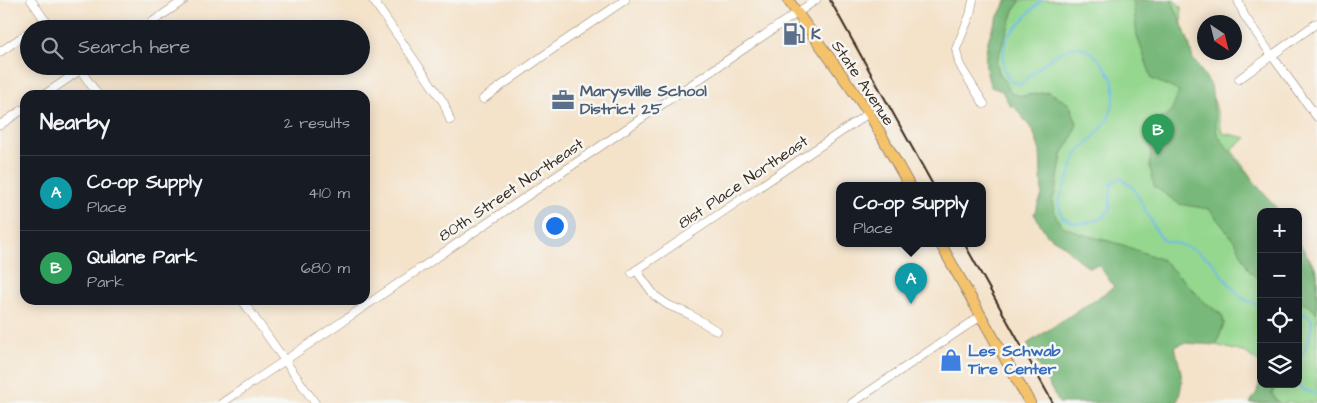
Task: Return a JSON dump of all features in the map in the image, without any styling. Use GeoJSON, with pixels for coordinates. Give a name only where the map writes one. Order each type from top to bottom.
{"type":"FeatureCollection","features":[{"type":"Feature","properties":{"kind":"main road","name":"State Avenue"},"geometry":{"type":"LineString","coordinates":[[788,0],[869,113],[906,182]]}},
{"type":"Feature","properties":{"kind":"main road"},"geometry":{"type":"LineString","coordinates":[[942,247],[1030,403]]}},
{"type":"Feature","properties":{"kind":"street"},"geometry":{"type":"LineString","coordinates":[[31,0],[45,20]]}},
{"type":"Feature","properties":{"kind":"street"},"geometry":{"type":"LineString","coordinates":[[155,20],[184,0]]}},
{"type":"Feature","properties":{"kind":"street"},"geometry":{"type":"LineString","coordinates":[[372,0],[444,103],[450,120]]}},
{"type":"Feature","properties":{"kind":"street"},"geometry":{"type":"LineString","coordinates":[[483,98],[624,0]]}},
{"type":"Feature","properties":{"kind":"street","name":"80th Street Northeast"},"geometry":{"type":"LineString","coordinates":[[370,303],[816,0]]}},
{"type":"Feature","properties":{"kind":"street"},"geometry":{"type":"LineString","coordinates":[[973,0],[970,15],[956,49],[959,64],[984,104]]}},
{"type":"Feature","properties":{"kind":"street"},"geometry":{"type":"LineString","coordinates":[[1238,0],[1244,15],[1317,118]]}},
{"type":"Feature","properties":{"kind":"street"},"geometry":{"type":"LineString","coordinates":[[1239,79],[1317,23]]}},
{"type":"Feature","properties":{"kind":"street"},"geometry":{"type":"LineString","coordinates":[[0,52],[20,38]]}},
{"type":"Feature","properties":{"kind":"street"},"geometry":{"type":"LineString","coordinates":[[51,90],[71,75]]}},
{"type":"Feature","properties":{"kind":"street"},"geometry":{"type":"LineString","coordinates":[[85,75],[95,90]]}},
{"type":"Feature","properties":{"kind":"street"},"geometry":{"type":"LineString","coordinates":[[0,125],[20,111]]}},
{"type":"Feature","properties":{"kind":"street","name":"81st Place Northeast"},"geometry":{"type":"LineString","coordinates":[[717,331],[655,296],[634,271],[869,113]]}},
{"type":"Feature","properties":{"kind":"street"},"geometry":{"type":"LineString","coordinates":[[246,305],[315,403]]}},
{"type":"Feature","properties":{"kind":"street","name":"80th Street Northeast"},"geometry":{"type":"LineString","coordinates":[[222,403],[367,305]]}},
{"type":"Feature","properties":{"kind":"street"},"geometry":{"type":"LineString","coordinates":[[854,402],[981,316]]}},
{"type":"Feature","properties":{"kind":"green space"},"geometry":{"type":"Polygon","coordinates":[[[1007,0],[1021,0],[1014,10],[996,63],[1000,75],[1013,94],[1022,96],[1049,92],[1069,104],[1077,123],[1072,138],[1062,154],[1052,202],[1056,217],[1061,225],[1081,234],[1123,245],[1163,260],[1207,304],[1222,315],[1224,324],[1216,345],[1184,343],[1174,347],[1181,375],[1181,387],[1177,403],[1059,403],[1027,344],[1114,287],[1099,265],[1088,267],[1062,244],[1047,235],[1034,214],[1042,195],[1040,151],[1033,131],[1014,106],[1010,106],[1002,91],[991,87],[987,75],[986,53],[988,42],[1007,0]]]}},
{"type":"Feature","properties":{"kind":"green space"},"geometry":{"type":"Polygon","coordinates":[[[1021,0],[1174,0],[1181,7],[1182,26],[1185,32],[1177,33],[1207,84],[1215,103],[1222,133],[1247,138],[1231,149],[1273,208],[1257,208],[1257,361],[1246,353],[1216,345],[1224,324],[1222,315],[1187,285],[1123,245],[1081,234],[1061,225],[1056,217],[1052,202],[1062,154],[1072,138],[1077,123],[1069,104],[1049,92],[1022,96],[1013,94],[1000,75],[996,63],[1014,10],[1021,0]]]}},
{"type":"Feature","properties":{"kind":"green space"},"geometry":{"type":"Polygon","coordinates":[[[1133,0],[1172,0],[1188,40],[1193,59],[1211,85],[1217,134],[1246,173],[1277,208],[1257,208],[1257,278],[1250,272],[1236,243],[1209,209],[1179,204],[1154,186],[1150,167],[1151,138],[1158,121],[1171,112],[1179,91],[1152,79],[1137,36],[1133,0]]]}},
{"type":"Feature","properties":{"kind":"green space"},"geometry":{"type":"Polygon","coordinates":[[[1302,247],[1317,273],[1317,313],[1307,304],[1302,302],[1302,247]]]}},
{"type":"Feature","properties":{"kind":"green space"},"geometry":{"type":"Polygon","coordinates":[[[1302,248],[1317,269],[1317,403],[1279,403],[1272,394],[1274,388],[1302,388],[1302,248]]]}},
{"type":"Feature","properties":{"kind":"green space"},"geometry":{"type":"Polygon","coordinates":[[[1258,388],[1274,388],[1272,394],[1279,403],[1250,403],[1258,388]]]}},
{"type":"Feature","properties":{"kind":"waterway"},"geometry":{"type":"LineString","coordinates":[[1042,0],[1007,39],[1003,64],[1010,80],[1021,84],[1056,54],[1078,47],[1085,49],[1099,59],[1109,74],[1114,88],[1112,105],[1107,120],[1074,160],[1058,202],[1062,217],[1074,223],[1087,223],[1102,218],[1110,209],[1111,183],[1120,178],[1134,189],[1158,234],[1165,241],[1194,250],[1212,261],[1242,298],[1257,304]]}},
{"type":"Feature","properties":{"kind":"waterway"},"geometry":{"type":"LineString","coordinates":[[1302,314],[1312,320],[1308,342],[1302,354]]}},
{"type":"Feature","properties":{"kind":"waterway"},"geometry":{"type":"LineString","coordinates":[[1302,388],[1317,394]]}},
{"type":"Feature","properties":{"kind":"railway"},"geometry":{"type":"LineString","coordinates":[[830,0],[931,182]]}},
{"type":"Feature","properties":{"kind":"railway"},"geometry":{"type":"LineString","coordinates":[[966,247],[1053,403]]}},
{"type":"Feature","properties":{"kind":"place","name":"K"},"geometry":{"type":"Point","coordinates":[794,34]}},
{"type":"Feature","properties":{"kind":"place","name":"Marysville School District 25"},"geometry":{"type":"Point","coordinates":[563,100]}},
{"type":"Feature","properties":{"kind":"place","name":"Quilane Park"},"geometry":{"type":"Point","coordinates":[1158,155]}},
{"type":"Feature","properties":{"kind":"place","name":"Co-op Supply"},"geometry":{"type":"Point","coordinates":[911,304]}},
{"type":"Feature","properties":{"kind":"place","name":"Les Schwab Tire Center"},"geometry":{"type":"Point","coordinates":[951,360]}}]}
